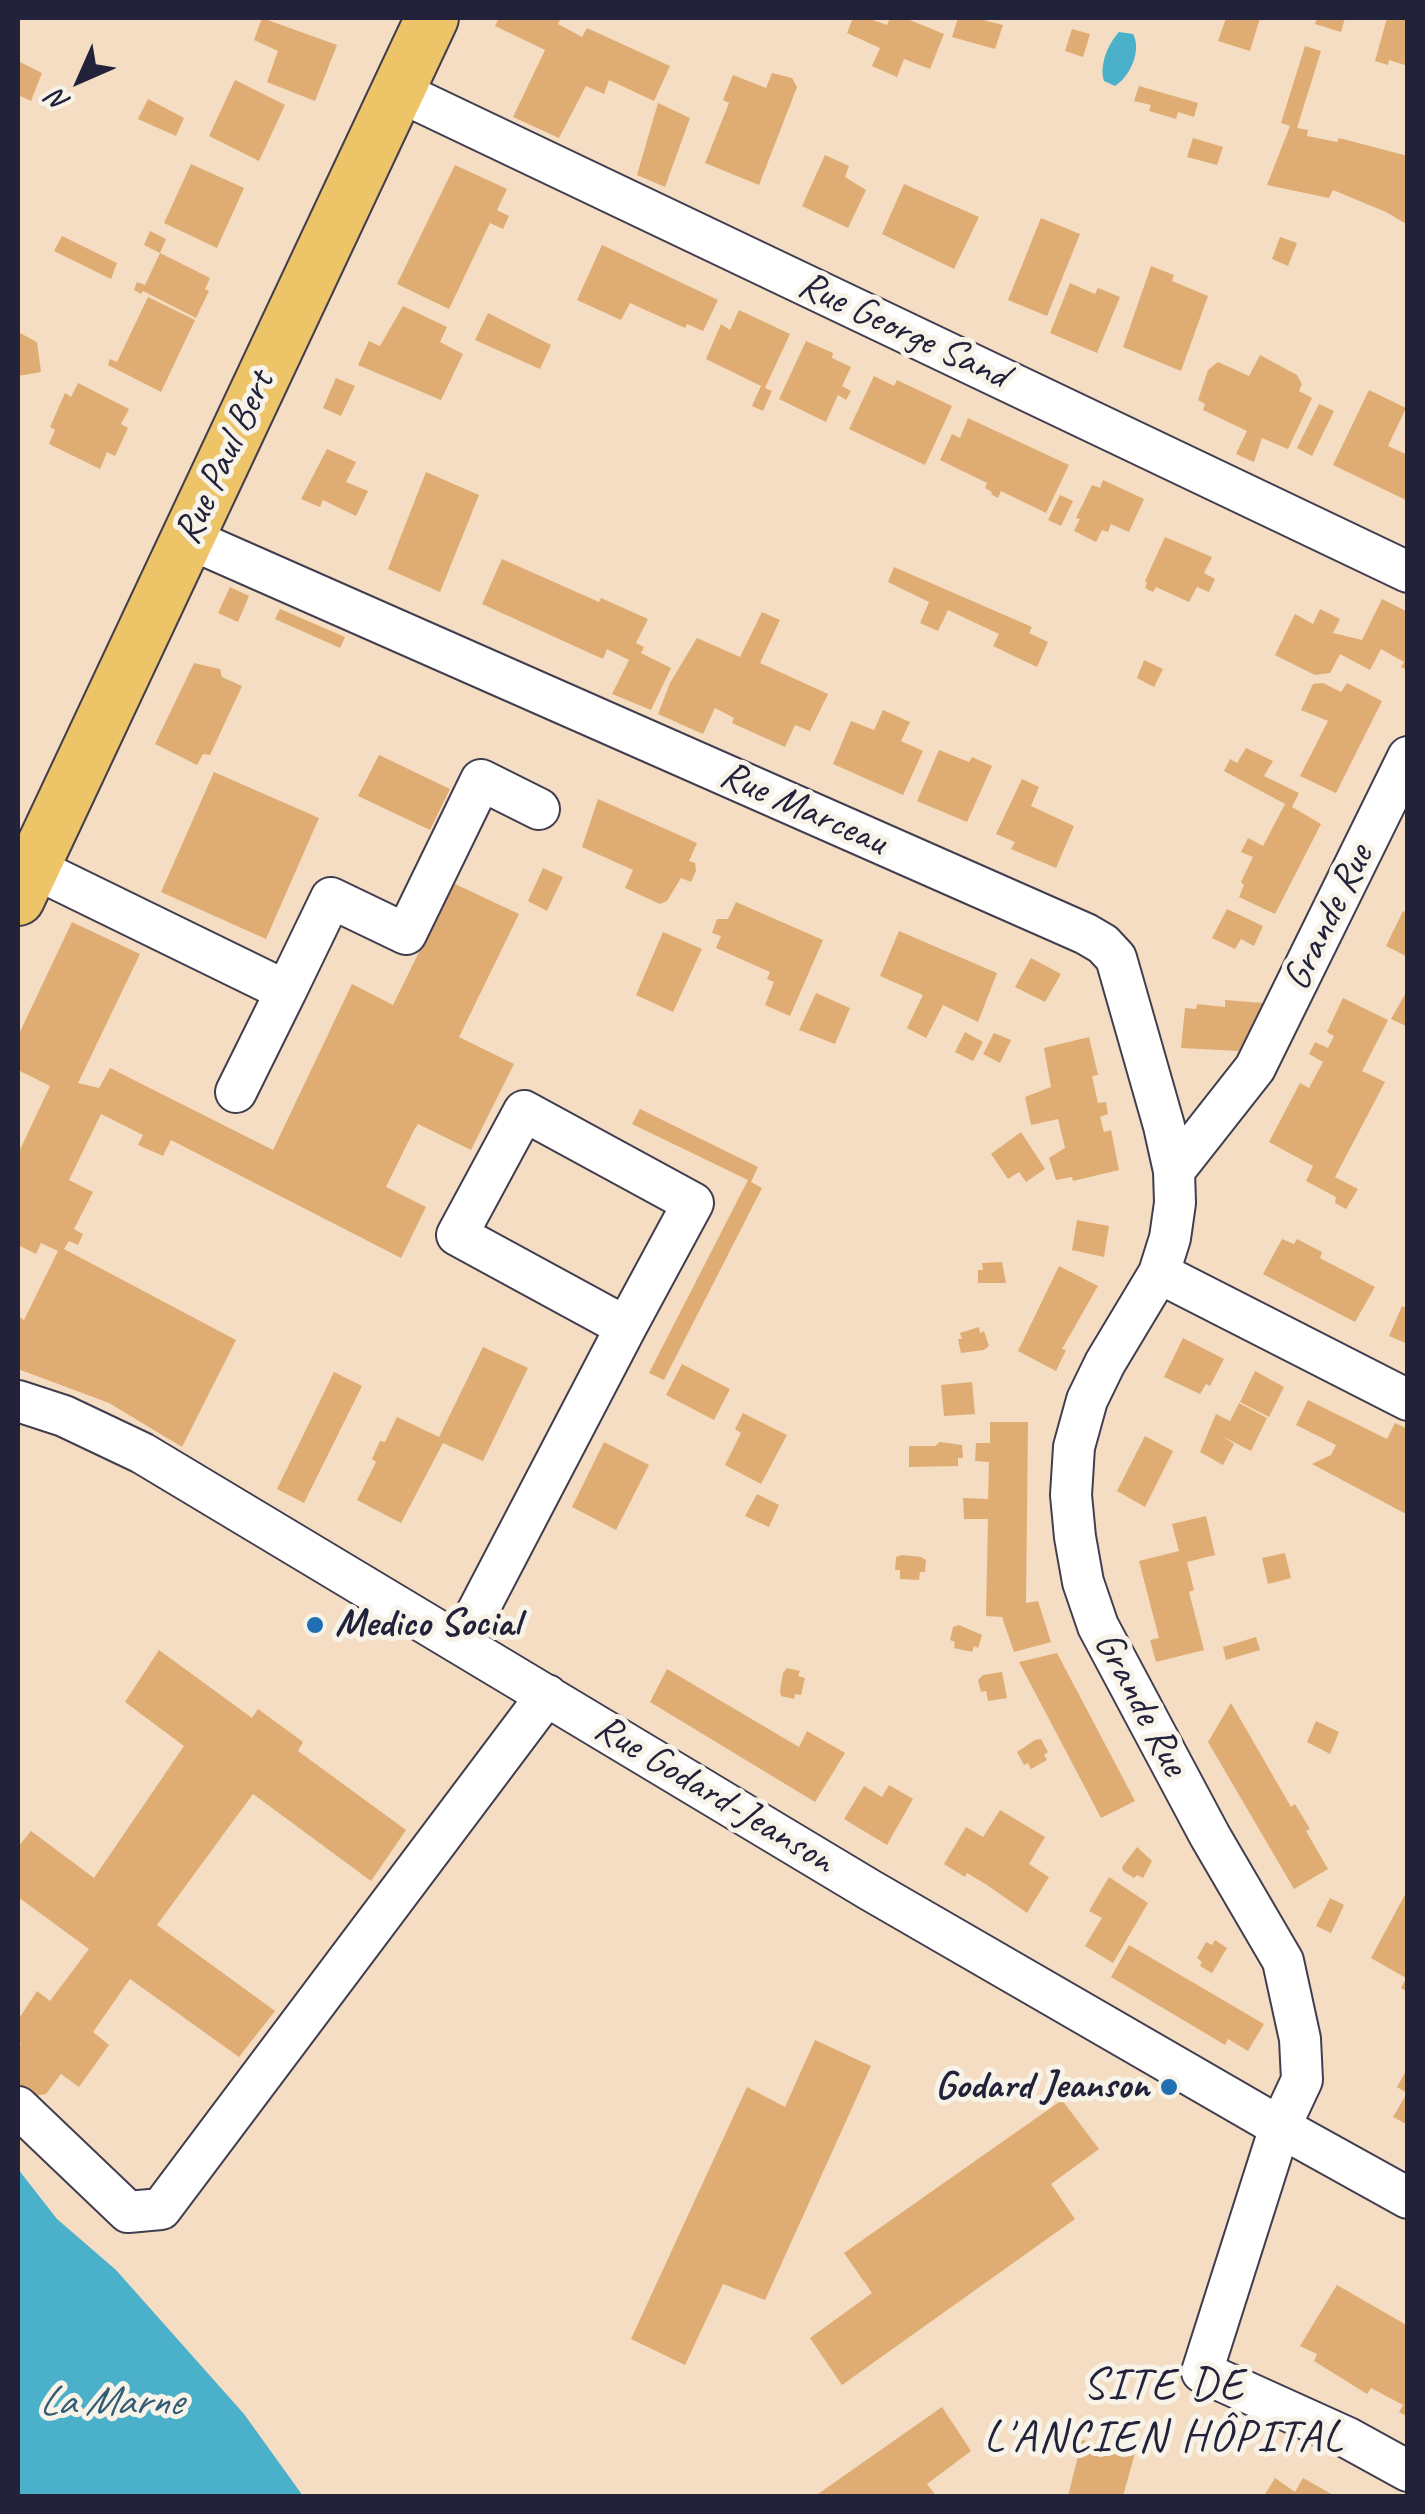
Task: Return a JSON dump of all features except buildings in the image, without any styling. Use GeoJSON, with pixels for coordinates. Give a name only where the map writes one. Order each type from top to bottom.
{"type":"FeatureCollection","features":[{"type":"Feature","properties":{"kind":"main road","name":"Rue Paul Bert"},"geometry":{"type":"LineString","coordinates":[[25,883],[432,18]]}},
{"type":"Feature","properties":{"kind":"street","name":"Rue George Sand"},"geometry":{"type":"LineString","coordinates":[[398,91],[1408,572]]}},
{"type":"Feature","properties":{"kind":"street","name":"Rue Marceau"},"geometry":{"type":"LineString","coordinates":[[188,538],[1103,944],[1116,958],[1123,980],[1174,1171],[1170,1238],[1159,1272]]}},
{"type":"Feature","properties":{"kind":"street","name":"Grande Rue"},"geometry":{"type":"LineString","coordinates":[[1174,1171],[1254,1068],[1408,757]]}},
{"type":"Feature","properties":{"kind":"street"},"geometry":{"type":"LineString","coordinates":[[236,1092],[330,898],[406,934],[481,780],[540,808]]}},
{"type":"Feature","properties":{"kind":"street"},"geometry":{"type":"LineString","coordinates":[[25,883],[286,990]]}},
{"type":"Feature","properties":{"kind":"street"},"geometry":{"type":"LineString","coordinates":[[461,1644],[693,1203],[524,1111],[457,1235],[626,1327]]}},
{"type":"Feature","properties":{"kind":"street"},"geometry":{"type":"LineString","coordinates":[[1159,1272],[1408,1400]]}},
{"type":"Feature","properties":{"kind":"street","name":"Grande Rue"},"geometry":{"type":"LineString","coordinates":[[1159,1272],[1087,1400],[1074,1447],[1071,1495],[1075,1537],[1083,1582],[1098,1626],[1210,1836],[1284,1961],[1300,2038],[1302,2080],[1280,2127],[1202,2372],[1348,2438],[1408,2471]]}},
{"type":"Feature","properties":{"kind":"street","name":"Rue Godard-Jeanson"},"geometry":{"type":"LineString","coordinates":[[18,1401],[64,1416],[142,1453],[870,1890],[1408,2198]]}},
{"type":"Feature","properties":{"kind":"street"},"geometry":{"type":"LineString","coordinates":[[18,2107],[128,2212],[162,2209],[547,1695]]}},
{"type":"Feature","properties":{"kind":"water"},"geometry":{"type":"Polygon","coordinates":[[[1119,32],[1133,34],[1136,48],[1130,70],[1115,86],[1104,81],[1103,68],[1108,49],[1119,32]]]}},
{"type":"Feature","properties":{"kind":"water","name":"La Marne"},"geometry":{"type":"Polygon","coordinates":[[[18,2169],[57,2219],[116,2270],[244,2414],[303,2496],[18,2496],[18,2169]]]}},
{"type":"Feature","properties":{"kind":"place","name":"Medico Social"},"geometry":{"type":"Point","coordinates":[315,1625]}},
{"type":"Feature","properties":{"kind":"place","name":"Godard Jeanson"},"geometry":{"type":"Point","coordinates":[1169,2087]}},
{"type":"Feature","properties":{"kind":"district","name":"SITE DE L'ANCIEN HÔPITAL"},"geometry":{"type":"Point","coordinates":[1164,2412]}}]}
